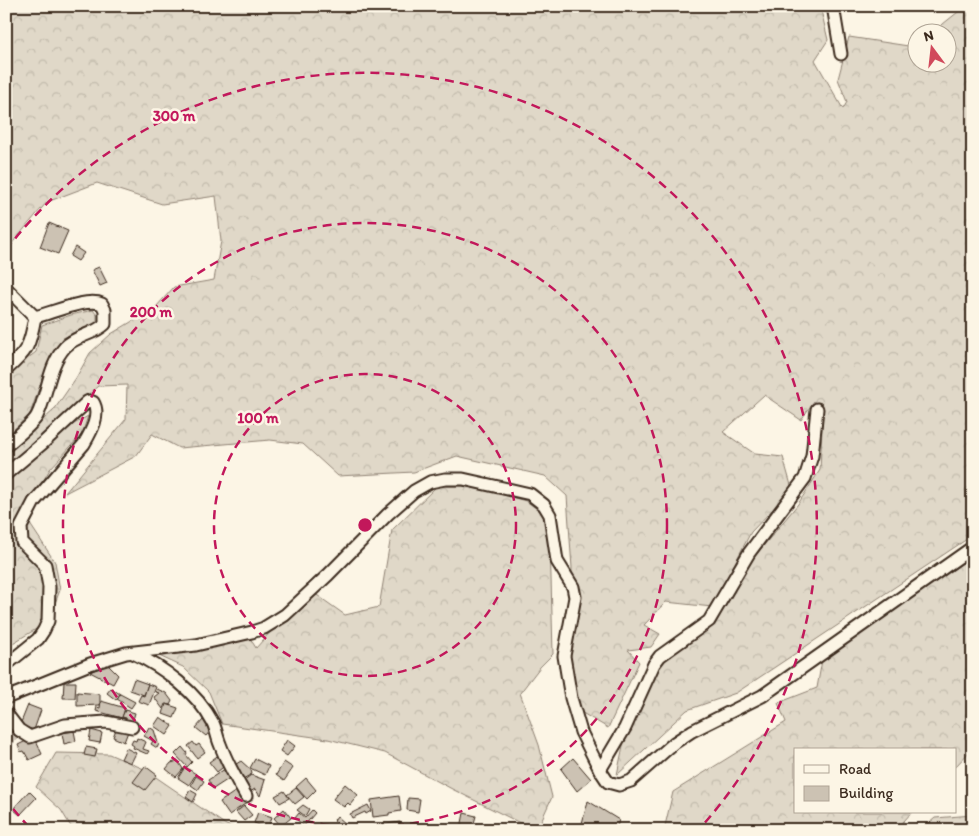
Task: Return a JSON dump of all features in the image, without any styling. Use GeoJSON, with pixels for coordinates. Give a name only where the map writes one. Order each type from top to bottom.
{"type":"FeatureCollection","features":[{"type":"Feature","properties":{"kind":"street"},"geometry":{"type":"LineString","coordinates":[[833,6],[841,54]]}},
{"type":"Feature","properties":{"kind":"street"},"geometry":{"type":"LineString","coordinates":[[6,288],[35,317]]}},
{"type":"Feature","properties":{"kind":"street"},"geometry":{"type":"LineString","coordinates":[[6,446],[36,419],[58,357],[65,347],[84,334],[101,328],[105,324],[106,317],[102,304],[97,302],[80,304],[35,317]]}},
{"type":"Feature","properties":{"kind":"street"},"geometry":{"type":"LineString","coordinates":[[6,370],[29,345],[35,317]]}},
{"type":"Feature","properties":{"kind":"street"},"geometry":{"type":"LineString","coordinates":[[6,474],[87,402],[94,402],[96,412],[84,444],[34,502],[21,527],[22,542],[45,565],[49,587],[48,621],[38,639],[6,665]]}},
{"type":"Feature","properties":{"kind":"street"},"geometry":{"type":"LineString","coordinates":[[600,770],[625,728],[654,664],[668,649],[709,621],[749,553],[805,478],[812,456],[817,409]]}},
{"type":"Feature","properties":{"kind":"street"},"geometry":{"type":"LineString","coordinates":[[6,698],[90,664],[131,652],[196,645],[252,632],[274,622],[285,615],[328,575],[414,491],[430,482],[445,479],[463,479],[530,494],[544,505],[550,515],[557,561],[574,592],[575,604],[564,656],[570,698],[581,732],[600,770],[610,783],[620,785],[631,781],[674,743],[709,721],[762,696],[973,547]]}},
{"type":"Feature","properties":{"kind":"street"},"geometry":{"type":"LineString","coordinates":[[131,652],[148,660],[174,677],[199,703],[213,723],[228,764],[246,796]]}},
{"type":"Feature","properties":{"kind":"street"},"geometry":{"type":"LineString","coordinates":[[6,713],[18,730],[30,737],[65,725],[106,722],[132,727]]}},
{"type":"Feature","properties":{"kind":"green space"},"geometry":{"type":"Polygon","coordinates":[[[6,6],[820,6],[828,40],[815,60],[843,109],[847,102],[838,79],[849,37],[906,46],[906,72],[956,72],[956,22],[946,22],[963,8],[973,12],[973,535],[736,693],[687,710],[617,775],[626,731],[659,655],[714,624],[751,561],[798,504],[820,470],[823,409],[814,401],[801,420],[764,395],[723,432],[755,454],[783,457],[792,489],[751,532],[712,607],[666,602],[644,625],[660,634],[651,647],[628,650],[639,662],[608,728],[579,711],[568,672],[572,568],[567,496],[545,476],[457,456],[414,472],[338,476],[303,444],[270,440],[179,448],[152,434],[136,456],[65,493],[126,419],[127,385],[98,386],[6,466],[6,453],[54,410],[76,378],[90,353],[111,334],[156,307],[174,287],[214,280],[221,241],[216,196],[162,204],[97,183],[47,202],[6,248],[6,6]]]}},
{"type":"Feature","properties":{"kind":"green space"},"geometry":{"type":"Polygon","coordinates":[[[93,310],[97,315],[97,324],[63,338],[45,371],[30,414],[6,437],[6,375],[36,352],[42,325],[93,310]]]}},
{"type":"Feature","properties":{"kind":"green space"},"geometry":{"type":"Polygon","coordinates":[[[88,416],[82,434],[50,469],[24,515],[55,562],[60,590],[48,622],[6,647],[6,480],[74,424],[88,416]]]}},
{"type":"Feature","properties":{"kind":"green space"},"geometry":{"type":"Polygon","coordinates":[[[437,486],[469,486],[526,501],[544,514],[550,539],[553,654],[540,667],[520,693],[539,745],[552,797],[537,830],[452,789],[385,753],[328,739],[222,724],[209,692],[183,667],[146,650],[245,630],[256,648],[271,631],[314,593],[345,615],[379,607],[392,530],[437,486]]]}},
{"type":"Feature","properties":{"kind":"green space"},"geometry":{"type":"Polygon","coordinates":[[[973,556],[973,748],[956,766],[956,748],[794,748],[794,814],[910,814],[896,830],[664,830],[673,792],[786,722],[778,703],[817,688],[822,660],[973,556]]]}},
{"type":"Feature","properties":{"kind":"green space"},"geometry":{"type":"Polygon","coordinates":[[[56,753],[109,754],[144,769],[226,825],[241,830],[73,830],[61,810],[36,787],[56,753]]]}},
{"type":"Feature","properties":{"kind":"green space"},"geometry":{"type":"Polygon","coordinates":[[[973,815],[973,830],[921,830],[935,818],[973,815]]]}},
{"type":"Feature","properties":{"kind":"building"},"geometry":{"type":"Polygon","coordinates":[[[49,223],[68,231],[58,254],[40,247],[49,223]]]}},
{"type":"Feature","properties":{"kind":"building"},"geometry":{"type":"Polygon","coordinates":[[[75,247],[84,253],[78,261],[70,256],[75,247]]]}},
{"type":"Feature","properties":{"kind":"building"},"geometry":{"type":"Polygon","coordinates":[[[99,267],[107,283],[100,286],[92,270],[99,267]]]}},
{"type":"Feature","properties":{"kind":"building"},"geometry":{"type":"Polygon","coordinates":[[[107,664],[118,675],[113,684],[90,672],[107,664]]]}},
{"type":"Feature","properties":{"kind":"building"},"geometry":{"type":"Polygon","coordinates":[[[134,679],[148,684],[144,695],[130,690],[134,679]]]}},
{"type":"Feature","properties":{"kind":"building"},"geometry":{"type":"Polygon","coordinates":[[[64,682],[76,682],[75,698],[63,698],[64,682]]]}},
{"type":"Feature","properties":{"kind":"building"},"geometry":{"type":"Polygon","coordinates":[[[148,684],[156,687],[149,705],[138,701],[141,695],[144,696],[148,684]]]}},
{"type":"Feature","properties":{"kind":"building"},"geometry":{"type":"Polygon","coordinates":[[[111,688],[120,694],[116,700],[107,693],[111,688]]]}},
{"type":"Feature","properties":{"kind":"building"},"geometry":{"type":"Polygon","coordinates":[[[157,689],[166,693],[172,701],[170,705],[165,704],[163,709],[154,697],[159,693],[156,692],[157,689]]]}},
{"type":"Feature","properties":{"kind":"building"},"geometry":{"type":"Polygon","coordinates":[[[77,692],[100,694],[100,705],[77,706],[77,692]]]}},
{"type":"Feature","properties":{"kind":"building"},"geometry":{"type":"Polygon","coordinates":[[[120,694],[135,702],[131,708],[117,699],[120,694]]]}},
{"type":"Feature","properties":{"kind":"building"},"geometry":{"type":"Polygon","coordinates":[[[101,701],[125,708],[122,718],[96,711],[97,707],[100,708],[101,701]]]}},
{"type":"Feature","properties":{"kind":"building"},"geometry":{"type":"Polygon","coordinates":[[[166,704],[178,708],[174,718],[163,714],[166,704]]]}},
{"type":"Feature","properties":{"kind":"building"},"geometry":{"type":"Polygon","coordinates":[[[28,705],[41,710],[34,730],[20,725],[28,705]]]}},
{"type":"Feature","properties":{"kind":"building"},"geometry":{"type":"Polygon","coordinates":[[[125,710],[135,713],[131,726],[124,724],[126,718],[122,717],[125,710]]]}},
{"type":"Feature","properties":{"kind":"building"},"geometry":{"type":"Polygon","coordinates":[[[160,717],[173,726],[167,735],[154,726],[160,717]]]}},
{"type":"Feature","properties":{"kind":"building"},"geometry":{"type":"Polygon","coordinates":[[[203,720],[206,721],[211,730],[206,736],[196,728],[203,720]]]}},
{"type":"Feature","properties":{"kind":"building"},"geometry":{"type":"Polygon","coordinates":[[[118,724],[129,729],[124,742],[113,737],[118,724]]]}},
{"type":"Feature","properties":{"kind":"building"},"geometry":{"type":"Polygon","coordinates":[[[149,727],[154,730],[159,744],[157,748],[151,744],[153,741],[144,736],[149,727]]]}},
{"type":"Feature","properties":{"kind":"building"},"geometry":{"type":"Polygon","coordinates":[[[91,730],[102,733],[100,743],[89,741],[91,730]]]}},
{"type":"Feature","properties":{"kind":"building"},"geometry":{"type":"Polygon","coordinates":[[[74,731],[76,741],[64,744],[62,733],[74,731]]]}},
{"type":"Feature","properties":{"kind":"building"},"geometry":{"type":"Polygon","coordinates":[[[11,732],[18,738],[10,746],[6,743],[6,737],[11,732]]]}},
{"type":"Feature","properties":{"kind":"building"},"geometry":{"type":"Polygon","coordinates":[[[34,737],[42,754],[29,760],[24,751],[21,752],[18,745],[34,737]]]}},
{"type":"Feature","properties":{"kind":"building"},"geometry":{"type":"Polygon","coordinates":[[[137,738],[146,742],[143,749],[149,751],[147,754],[133,748],[134,746],[131,744],[137,738]]]}},
{"type":"Feature","properties":{"kind":"building"},"geometry":{"type":"Polygon","coordinates":[[[287,740],[295,746],[287,756],[280,751],[287,740]]]}},
{"type":"Feature","properties":{"kind":"building"},"geometry":{"type":"Polygon","coordinates":[[[193,742],[196,746],[199,744],[205,752],[197,758],[188,746],[193,742]]]}},
{"type":"Feature","properties":{"kind":"building"},"geometry":{"type":"Polygon","coordinates":[[[86,747],[97,749],[95,757],[84,755],[86,747]]]}},
{"type":"Feature","properties":{"kind":"building"},"geometry":{"type":"Polygon","coordinates":[[[182,747],[192,762],[187,767],[175,754],[182,747]]]}},
{"type":"Feature","properties":{"kind":"building"},"geometry":{"type":"Polygon","coordinates":[[[126,748],[136,753],[131,763],[121,759],[126,748]]]}},
{"type":"Feature","properties":{"kind":"building"},"geometry":{"type":"Polygon","coordinates":[[[220,754],[227,764],[217,772],[209,762],[220,754]]]}},
{"type":"Feature","properties":{"kind":"building"},"geometry":{"type":"Polygon","coordinates":[[[573,758],[591,779],[577,791],[561,769],[573,758]]]}},
{"type":"Feature","properties":{"kind":"building"},"geometry":{"type":"Polygon","coordinates":[[[255,759],[269,766],[265,775],[250,768],[255,759]]]}},
{"type":"Feature","properties":{"kind":"building"},"geometry":{"type":"Polygon","coordinates":[[[178,761],[183,769],[176,777],[166,769],[171,763],[178,761]]]}},
{"type":"Feature","properties":{"kind":"building"},"geometry":{"type":"Polygon","coordinates":[[[241,761],[251,770],[252,774],[239,781],[233,766],[241,761]]]}},
{"type":"Feature","properties":{"kind":"building"},"geometry":{"type":"Polygon","coordinates":[[[284,762],[293,768],[284,781],[276,775],[284,762]]]}},
{"type":"Feature","properties":{"kind":"building"},"geometry":{"type":"Polygon","coordinates":[[[145,766],[157,775],[145,790],[133,782],[145,766]]]}},
{"type":"Feature","properties":{"kind":"building"},"geometry":{"type":"Polygon","coordinates":[[[185,767],[196,774],[189,785],[178,778],[185,767]]]}},
{"type":"Feature","properties":{"kind":"building"},"geometry":{"type":"Polygon","coordinates":[[[225,769],[230,778],[213,789],[208,780],[225,769]]]}},
{"type":"Feature","properties":{"kind":"building"},"geometry":{"type":"Polygon","coordinates":[[[251,775],[265,780],[260,796],[255,789],[250,792],[243,781],[251,775]]]}},
{"type":"Feature","properties":{"kind":"building"},"geometry":{"type":"Polygon","coordinates":[[[196,776],[204,781],[198,790],[191,785],[196,776]]]}},
{"type":"Feature","properties":{"kind":"building"},"geometry":{"type":"Polygon","coordinates":[[[306,778],[316,790],[307,799],[296,787],[306,778]]]}},
{"type":"Feature","properties":{"kind":"building"},"geometry":{"type":"Polygon","coordinates":[[[345,784],[358,795],[350,805],[348,803],[344,807],[333,799],[345,784]]]}},
{"type":"Feature","properties":{"kind":"building"},"geometry":{"type":"Polygon","coordinates":[[[296,788],[304,797],[295,804],[287,795],[296,788]]]}},
{"type":"Feature","properties":{"kind":"building"},"geometry":{"type":"Polygon","coordinates":[[[190,790],[197,794],[193,802],[186,797],[190,790]]]}},
{"type":"Feature","properties":{"kind":"building"},"geometry":{"type":"Polygon","coordinates":[[[29,791],[36,798],[20,815],[13,809],[29,791]]]}},
{"type":"Feature","properties":{"kind":"building"},"geometry":{"type":"Polygon","coordinates":[[[236,791],[245,804],[229,815],[220,802],[236,791]]]}},
{"type":"Feature","properties":{"kind":"building"},"geometry":{"type":"Polygon","coordinates":[[[284,791],[289,798],[280,803],[275,796],[284,791]]]}},
{"type":"Feature","properties":{"kind":"building"},"geometry":{"type":"Polygon","coordinates":[[[399,796],[401,811],[373,817],[371,800],[399,796]]]}},
{"type":"Feature","properties":{"kind":"building"},"geometry":{"type":"Polygon","coordinates":[[[408,798],[420,799],[418,812],[407,810],[408,798]]]}},
{"type":"Feature","properties":{"kind":"building"},"geometry":{"type":"Polygon","coordinates":[[[588,801],[619,820],[616,830],[590,830],[581,827],[588,801]]]}},
{"type":"Feature","properties":{"kind":"building"},"geometry":{"type":"Polygon","coordinates":[[[303,805],[309,809],[305,816],[297,810],[303,805]]]}},
{"type":"Feature","properties":{"kind":"building"},"geometry":{"type":"Polygon","coordinates":[[[368,805],[371,811],[352,818],[350,814],[368,805]]]}},
{"type":"Feature","properties":{"kind":"building"},"geometry":{"type":"Polygon","coordinates":[[[244,806],[252,815],[244,821],[236,812],[244,806]]]}},
{"type":"Feature","properties":{"kind":"building"},"geometry":{"type":"Polygon","coordinates":[[[284,809],[291,818],[281,826],[274,818],[284,809]]]}},
{"type":"Feature","properties":{"kind":"building"},"geometry":{"type":"Polygon","coordinates":[[[312,810],[315,813],[304,826],[295,818],[299,813],[305,818],[312,810]]]}},
{"type":"Feature","properties":{"kind":"building"},"geometry":{"type":"Polygon","coordinates":[[[258,812],[272,817],[268,828],[254,823],[258,812]]]}},
{"type":"Feature","properties":{"kind":"building"},"geometry":{"type":"Polygon","coordinates":[[[464,813],[476,816],[472,830],[461,828],[464,813]]]}},
{"type":"Feature","properties":{"kind":"building"},"geometry":{"type":"Polygon","coordinates":[[[337,816],[347,825],[342,830],[335,827],[338,824],[334,820],[337,816]]]}},
{"type":"Feature","properties":{"kind":"building"},"geometry":{"type":"Polygon","coordinates":[[[400,822],[401,830],[374,830],[373,826],[400,822]]]}}]}
